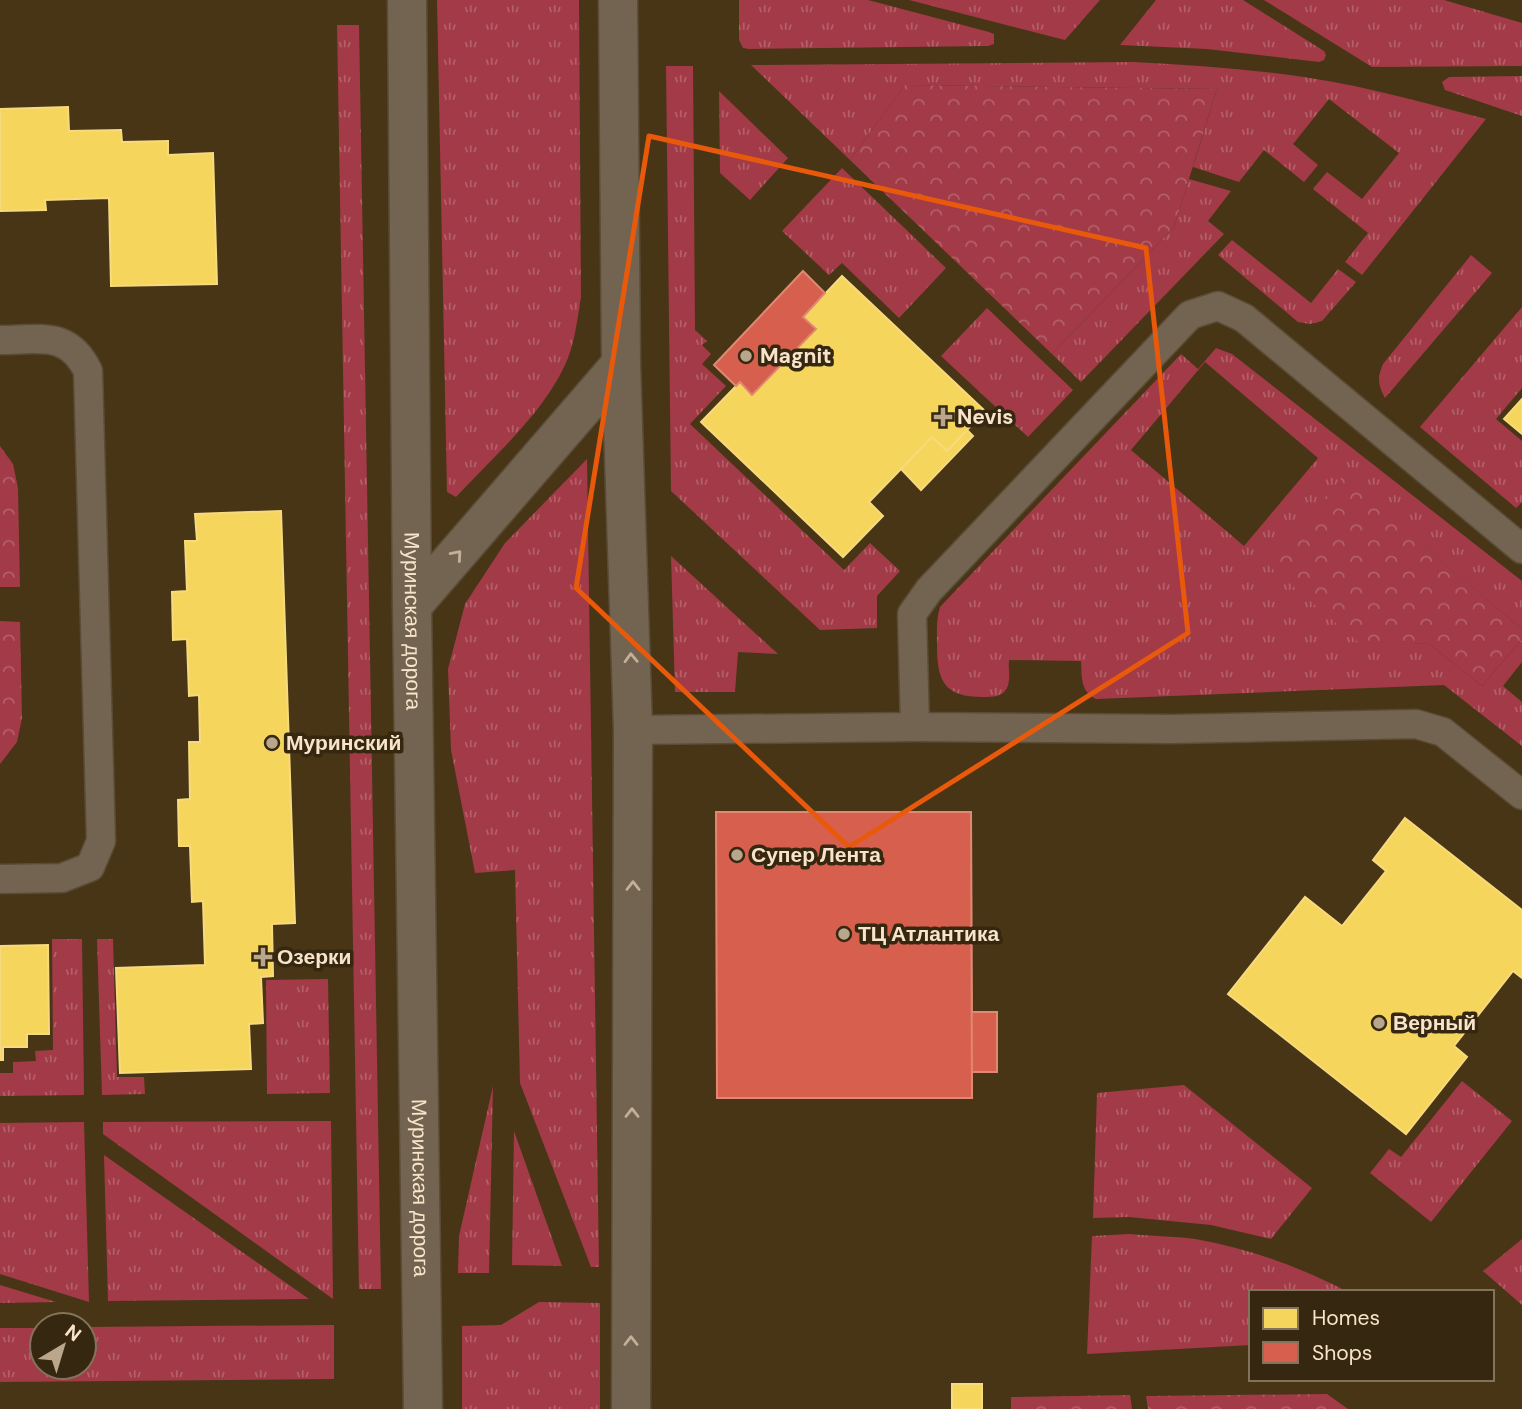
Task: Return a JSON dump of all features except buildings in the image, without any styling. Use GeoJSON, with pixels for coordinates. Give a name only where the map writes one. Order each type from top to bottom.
{"type":"FeatureCollection","features":[{"type":"Feature","properties":{"kind":"street","name":"Муринская дорога"},"geometry":{"type":"LineString","coordinates":[[407,0],[423,1409]]}},
{"type":"Feature","properties":{"kind":"street"},"geometry":{"type":"LineString","coordinates":[[618,0],[621,364],[633,730],[631,1409]]}},
{"type":"Feature","properties":{"kind":"street"},"geometry":{"type":"LineString","coordinates":[[412,606],[621,364]]}},
{"type":"Feature","properties":{"kind":"lane"},"geometry":{"type":"LineString","coordinates":[[915,727],[912,614],[929,590],[1190,315],[1218,306],[1244,318],[1522,549]]}},
{"type":"Feature","properties":{"kind":"lane"},"geometry":{"type":"LineString","coordinates":[[0,340],[56,340],[81,356],[88,371],[101,841],[90,867],[62,878],[0,879]]}},
{"type":"Feature","properties":{"kind":"lane"},"geometry":{"type":"LineString","coordinates":[[633,730],[915,727],[1172,729],[1416,724],[1443,732],[1522,795]]}},
{"type":"Feature","properties":{"kind":"highlighted area"},"geometry":{"type":"Polygon","coordinates":[[[649,136],[1146,248],[1188,633],[849,847],[576,588],[649,136]]]}},
{"type":"Feature","properties":{"kind":"green space"},"geometry":{"type":"Polygon","coordinates":[[[437,0],[579,0],[581,297],[573,340],[565,365],[543,401],[516,435],[456,497],[447,492],[437,0]]]}},
{"type":"Feature","properties":{"kind":"green space"},"geometry":{"type":"Polygon","coordinates":[[[739,0],[868,0],[989,32],[994,34],[994,44],[743,48],[739,40],[739,0]]]}},
{"type":"Feature","properties":{"kind":"green space"},"geometry":{"type":"Polygon","coordinates":[[[909,0],[1100,0],[1065,40],[909,0]]]}},
{"type":"Feature","properties":{"kind":"green space"},"geometry":{"type":"Polygon","coordinates":[[[1156,0],[1243,0],[1324,51],[1326,55],[1324,60],[1319,62],[1207,49],[1120,45],[1156,0]]]}},
{"type":"Feature","properties":{"kind":"green space"},"geometry":{"type":"Polygon","coordinates":[[[1264,0],[1444,0],[1522,23],[1522,66],[1372,67],[1264,0]]]}},
{"type":"Feature","properties":{"kind":"green space"},"geometry":{"type":"Polygon","coordinates":[[[337,25],[359,25],[381,1289],[359,1289],[337,25]]]}},
{"type":"Feature","properties":{"kind":"green space"},"geometry":{"type":"Polygon","coordinates":[[[1134,62],[1310,78],[1376,91],[1486,119],[1362,275],[1345,262],[1368,233],[1313,189],[1327,172],[1362,199],[1399,153],[1329,99],[1293,144],[1318,165],[1304,182],[1264,150],[1239,182],[1193,167],[1217,89],[905,85],[850,160],[751,65],[1134,62]]]}},
{"type":"Feature","properties":{"kind":"green space"},"geometry":{"type":"Polygon","coordinates":[[[666,66],[693,66],[695,330],[707,341],[702,345],[711,354],[702,364],[726,386],[690,424],[844,570],[870,543],[900,571],[877,596],[877,628],[820,630],[671,491],[666,66]]]}},
{"type":"Feature","properties":{"kind":"green space"},"geometry":{"type":"Polygon","coordinates":[[[1522,76],[1522,116],[1445,90],[1442,82],[1449,77],[1522,76]]]}},
{"type":"Feature","properties":{"kind":"green space"},"geometry":{"type":"Polygon","coordinates":[[[905,85],[1217,89],[1174,227],[1052,354],[850,160],[905,85]]]}},
{"type":"Feature","properties":{"kind":"green space"},"geometry":{"type":"Polygon","coordinates":[[[719,91],[788,158],[750,200],[720,173],[719,91]]]}},
{"type":"Feature","properties":{"kind":"green space"},"geometry":{"type":"Polygon","coordinates":[[[842,168],[946,268],[899,318],[842,263],[829,275],[782,231],[842,168]]]}},
{"type":"Feature","properties":{"kind":"green space"},"geometry":{"type":"Polygon","coordinates":[[[1189,179],[1231,191],[1208,221],[1224,234],[1081,382],[1052,354],[1174,227],[1189,179]]]}},
{"type":"Feature","properties":{"kind":"green space"},"geometry":{"type":"Polygon","coordinates":[[[1232,240],[1311,303],[1338,269],[1356,282],[1322,321],[1310,324],[1298,322],[1218,255],[1232,240]]]}},
{"type":"Feature","properties":{"kind":"green space"},"geometry":{"type":"Polygon","coordinates":[[[1471,255],[1492,273],[1385,398],[1379,381],[1383,364],[1471,255]]]}},
{"type":"Feature","properties":{"kind":"green space"},"geometry":{"type":"Polygon","coordinates":[[[1522,307],[1522,388],[1496,419],[1522,441],[1522,502],[1516,508],[1420,427],[1522,307]]]}},
{"type":"Feature","properties":{"kind":"green space"},"geometry":{"type":"Polygon","coordinates":[[[987,308],[1073,390],[1028,437],[941,356],[987,308]]]}},
{"type":"Feature","properties":{"kind":"green space"},"geometry":{"type":"Polygon","coordinates":[[[1216,348],[1232,354],[1522,581],[1522,629],[1342,478],[1364,646],[1428,643],[1482,686],[1522,639],[1522,662],[1503,686],[1522,702],[1522,746],[1444,685],[1096,699],[1084,688],[1081,661],[1009,660],[1008,685],[1000,695],[970,696],[960,694],[946,685],[937,659],[940,607],[1181,354],[1198,369],[1216,348]],[[1205,362],[1131,450],[1244,546],[1318,458],[1205,362]]]}},
{"type":"Feature","properties":{"kind":"green space"},"geometry":{"type":"Polygon","coordinates":[[[0,446],[13,464],[18,488],[20,587],[0,587],[0,446]]]}},
{"type":"Feature","properties":{"kind":"green space"},"geometry":{"type":"Polygon","coordinates":[[[587,459],[599,1267],[591,1267],[520,1083],[515,870],[475,873],[451,750],[448,669],[465,604],[505,543],[587,459]]]}},
{"type":"Feature","properties":{"kind":"green space"},"geometry":{"type":"Polygon","coordinates":[[[1342,477],[1522,629],[1522,639],[1482,686],[1428,643],[1364,647],[1268,565],[1342,477]]]}},
{"type":"Feature","properties":{"kind":"green space"},"geometry":{"type":"Polygon","coordinates":[[[671,556],[778,654],[738,652],[735,692],[675,692],[671,556]]]}},
{"type":"Feature","properties":{"kind":"green space"},"geometry":{"type":"Polygon","coordinates":[[[0,621],[20,622],[22,718],[17,742],[0,764],[0,621]]]}},
{"type":"Feature","properties":{"kind":"green space"},"geometry":{"type":"Polygon","coordinates":[[[52,939],[82,939],[84,1095],[0,1096],[0,1073],[13,1073],[13,1062],[36,1061],[35,1051],[53,1050],[52,939]]]}},
{"type":"Feature","properties":{"kind":"green space"},"geometry":{"type":"Polygon","coordinates":[[[97,939],[113,939],[117,1077],[144,1077],[145,1094],[102,1095],[97,939]]]}},
{"type":"Feature","properties":{"kind":"green space"},"geometry":{"type":"Polygon","coordinates":[[[328,979],[330,1093],[267,1094],[266,980],[328,979]]]}},
{"type":"Feature","properties":{"kind":"green space"},"geometry":{"type":"Polygon","coordinates":[[[1462,1081],[1512,1121],[1431,1222],[1370,1173],[1389,1149],[1401,1157],[1462,1081]]]}},
{"type":"Feature","properties":{"kind":"green space"},"geometry":{"type":"Polygon","coordinates":[[[1184,1085],[1312,1188],[1271,1239],[1211,1225],[1129,1217],[1093,1218],[1097,1093],[1184,1085]]]}},
{"type":"Feature","properties":{"kind":"green space"},"geometry":{"type":"Polygon","coordinates":[[[493,1086],[489,1273],[458,1273],[459,1236],[493,1086]]]}},
{"type":"Feature","properties":{"kind":"green space"},"geometry":{"type":"Polygon","coordinates":[[[331,1121],[333,1299],[103,1134],[103,1122],[331,1121]]]}},
{"type":"Feature","properties":{"kind":"green space"},"geometry":{"type":"Polygon","coordinates":[[[84,1122],[89,1302],[0,1274],[0,1123],[84,1122]]]}},
{"type":"Feature","properties":{"kind":"green space"},"geometry":{"type":"Polygon","coordinates":[[[514,1131],[562,1266],[512,1265],[514,1131]]]}},
{"type":"Feature","properties":{"kind":"green space"},"geometry":{"type":"Polygon","coordinates":[[[104,1155],[309,1299],[108,1301],[104,1155]]]}},
{"type":"Feature","properties":{"kind":"green space"},"geometry":{"type":"Polygon","coordinates":[[[1130,1234],[1195,1239],[1254,1253],[1311,1274],[1344,1290],[1249,1290],[1249,1345],[1087,1354],[1092,1236],[1130,1234]]]}},
{"type":"Feature","properties":{"kind":"green space"},"geometry":{"type":"Polygon","coordinates":[[[1522,1239],[1522,1305],[1483,1271],[1522,1239]]]}},
{"type":"Feature","properties":{"kind":"green space"},"geometry":{"type":"Polygon","coordinates":[[[0,1285],[56,1302],[0,1303],[0,1285]]]}},
{"type":"Feature","properties":{"kind":"green space"},"geometry":{"type":"Polygon","coordinates":[[[539,1302],[600,1303],[600,1409],[462,1409],[462,1326],[501,1325],[539,1302]]]}},
{"type":"Feature","properties":{"kind":"green space"},"geometry":{"type":"Polygon","coordinates":[[[334,1325],[334,1379],[0,1382],[0,1328],[28,1328],[28,1381],[98,1381],[98,1327],[334,1325]]]}},
{"type":"Feature","properties":{"kind":"green space"},"geometry":{"type":"Polygon","coordinates":[[[1327,1394],[1348,1409],[1148,1409],[1146,1396],[1327,1394]]]}},
{"type":"Feature","properties":{"kind":"green space"},"geometry":{"type":"Polygon","coordinates":[[[1130,1395],[1132,1409],[1011,1409],[1011,1397],[1130,1395]]]}},
{"type":"Feature","properties":{"kind":"place","name":"Magnit"},"geometry":{"type":"Point","coordinates":[746,356]}},
{"type":"Feature","properties":{"kind":"place","name":"Nevis"},"geometry":{"type":"Point","coordinates":[943,417]}},
{"type":"Feature","properties":{"kind":"place","name":"Муринский"},"geometry":{"type":"Point","coordinates":[272,743]}},
{"type":"Feature","properties":{"kind":"place","name":"Супер Лента"},"geometry":{"type":"Point","coordinates":[737,855]}},
{"type":"Feature","properties":{"kind":"place","name":"ТЦ Атлантика"},"geometry":{"type":"Point","coordinates":[844,934]}},
{"type":"Feature","properties":{"kind":"place","name":"Озерки"},"geometry":{"type":"Point","coordinates":[263,957]}},
{"type":"Feature","properties":{"kind":"place","name":"Верный"},"geometry":{"type":"Point","coordinates":[1379,1023]}}]}
